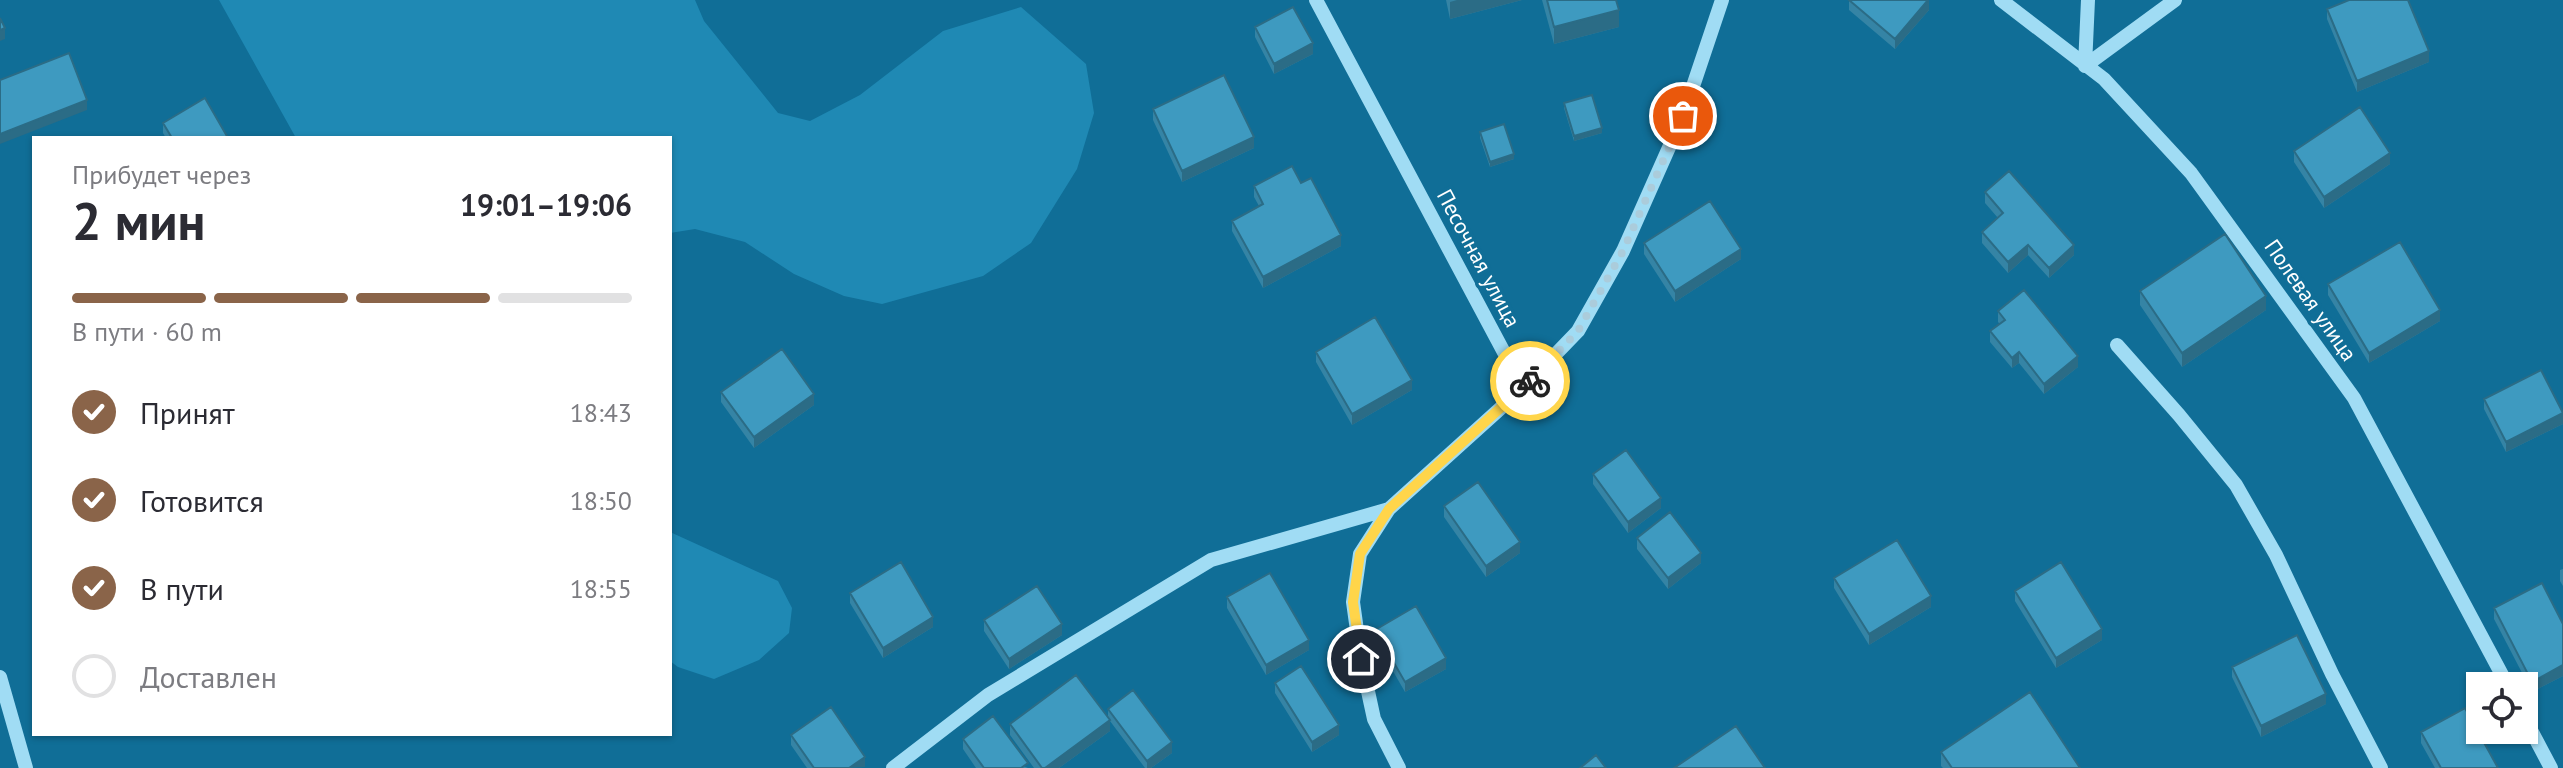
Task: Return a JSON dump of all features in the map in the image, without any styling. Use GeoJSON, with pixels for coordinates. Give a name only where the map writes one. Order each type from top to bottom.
{"type":"FeatureCollection","features":[{"type":"Feature","properties":{"kind":"street","name":"Песочная улица"},"geometry":{"type":"LineString","coordinates":[[1316,0],[1523,388]]}},
{"type":"Feature","properties":{"kind":"street"},"geometry":{"type":"LineString","coordinates":[[1399,768],[1374,719],[1361,659],[1353,602],[1360,554],[1389,509],[1523,388],[1578,331],[1623,251],[1683,116],[1722,0]]}},
{"type":"Feature","properties":{"kind":"street","name":"Полевая улица"},"geometry":{"type":"LineString","coordinates":[[2001,0],[2104,79],[2191,173],[2354,398],[2501,672]]}},
{"type":"Feature","properties":{"kind":"street"},"geometry":{"type":"LineString","coordinates":[[2085,66],[2088,0]]}},
{"type":"Feature","properties":{"kind":"street"},"geometry":{"type":"LineString","coordinates":[[2085,66],[2175,0]]}},
{"type":"Feature","properties":{"kind":"street"},"geometry":{"type":"LineString","coordinates":[[2117,345],[2236,485],[2276,555],[2381,768]]}},
{"type":"Feature","properties":{"kind":"street"},"geometry":{"type":"LineString","coordinates":[[893,768],[988,695],[1211,560],[1389,509]]}},
{"type":"Feature","properties":{"kind":"street"},"geometry":{"type":"LineString","coordinates":[[0,677],[26,768]]}},
{"type":"Feature","properties":{"kind":"street"},"geometry":{"type":"LineString","coordinates":[[2538,743],[2551,768]]}},
{"type":"Feature","properties":{"kind":"shaded area"},"geometry":{"type":"Polygon","coordinates":[[[219,0],[695,0],[704,21],[778,113],[810,121],[860,95],[943,31],[1021,7],[1086,64],[1094,113],[1077,169],[1031,243],[983,276],[882,304],[844,296],[794,274],[745,242],[695,229],[672,233],[672,136],[295,136],[219,0]]]}},
{"type":"Feature","properties":{"kind":"shaded area"},"geometry":{"type":"Polygon","coordinates":[[[672,533],[778,581],[792,608],[789,633],[759,660],[714,679],[672,662],[672,533]]]}},
{"type":"Feature","properties":{"kind":"building"},"geometry":{"type":"Polygon","coordinates":[[[1547,0],[1616,0],[1619,10],[1554,27],[1547,0]]]}},
{"type":"Feature","properties":{"kind":"building"},"geometry":{"type":"Polygon","coordinates":[[[1849,0],[1928,0],[1895,39],[1849,0]]]}},
{"type":"Feature","properties":{"kind":"building"},"geometry":{"type":"Polygon","coordinates":[[[2349,0],[2408,0],[2429,51],[2357,81],[2327,9],[2349,0]]]}},
{"type":"Feature","properties":{"kind":"building"},"geometry":{"type":"Polygon","coordinates":[[[1293,7],[1313,43],[1274,64],[1255,27],[1293,7]]]}},
{"type":"Feature","properties":{"kind":"building"},"geometry":{"type":"Polygon","coordinates":[[[69,53],[87,100],[0,134],[0,80],[69,53]]]}},
{"type":"Feature","properties":{"kind":"building"},"geometry":{"type":"Polygon","coordinates":[[[1224,75],[1254,137],[1182,171],[1153,109],[1224,75]]]}},
{"type":"Feature","properties":{"kind":"building"},"geometry":{"type":"Polygon","coordinates":[[[1592,95],[1602,128],[1574,136],[1564,103],[1592,95]]]}},
{"type":"Feature","properties":{"kind":"building"},"geometry":{"type":"Polygon","coordinates":[[[205,98],[227,136],[171,136],[163,123],[205,98]]]}},
{"type":"Feature","properties":{"kind":"building"},"geometry":{"type":"Polygon","coordinates":[[[2360,107],[2390,153],[2324,197],[2294,151],[2360,107]]]}},
{"type":"Feature","properties":{"kind":"building"},"geometry":{"type":"Polygon","coordinates":[[[1504,124],[1514,154],[1490,162],[1480,132],[1504,124]]]}},
{"type":"Feature","properties":{"kind":"building"},"geometry":{"type":"Polygon","coordinates":[[[1292,166],[1301,183],[1311,178],[1341,235],[1263,277],[1232,221],[1263,204],[1254,186],[1292,166]]]}},
{"type":"Feature","properties":{"kind":"building"},"geometry":{"type":"Polygon","coordinates":[[[2009,171],[2074,245],[2049,268],[2028,245],[2008,262],[1982,232],[2003,213],[1985,192],[2009,171]]]}},
{"type":"Feature","properties":{"kind":"building"},"geometry":{"type":"Polygon","coordinates":[[[1710,201],[1741,249],[1675,291],[1644,243],[1710,201]]]}},
{"type":"Feature","properties":{"kind":"building"},"geometry":{"type":"Polygon","coordinates":[[[2225,234],[2266,296],[2182,353],[2140,291],[2225,234]]]}},
{"type":"Feature","properties":{"kind":"building"},"geometry":{"type":"Polygon","coordinates":[[[2400,242],[2440,310],[2369,353],[2328,284],[2400,242]]]}},
{"type":"Feature","properties":{"kind":"building"},"geometry":{"type":"Polygon","coordinates":[[[2024,290],[2078,356],[2044,384],[2019,352],[2012,358],[1990,331],[2005,320],[1998,311],[2024,290]]]}},
{"type":"Feature","properties":{"kind":"building"},"geometry":{"type":"Polygon","coordinates":[[[1375,317],[1412,380],[1352,414],[1316,352],[1375,317]]]}},
{"type":"Feature","properties":{"kind":"building"},"geometry":{"type":"Polygon","coordinates":[[[782,349],[814,394],[754,437],[721,392],[782,349]]]}},
{"type":"Feature","properties":{"kind":"building"},"geometry":{"type":"Polygon","coordinates":[[[2541,370],[2563,413],[2506,442],[2484,399],[2541,370]]]}},
{"type":"Feature","properties":{"kind":"building"},"geometry":{"type":"Polygon","coordinates":[[[1626,450],[1661,498],[1628,522],[1593,474],[1626,450]]]}},
{"type":"Feature","properties":{"kind":"building"},"geometry":{"type":"Polygon","coordinates":[[[1478,482],[1520,542],[1486,566],[1444,506],[1478,482]]]}},
{"type":"Feature","properties":{"kind":"building"},"geometry":{"type":"Polygon","coordinates":[[[1670,512],[1701,553],[1668,578],[1637,538],[1670,512]]]}},
{"type":"Feature","properties":{"kind":"building"},"geometry":{"type":"Polygon","coordinates":[[[1897,540],[1931,596],[1869,634],[1834,578],[1897,540]]]}},
{"type":"Feature","properties":{"kind":"building"},"geometry":{"type":"Polygon","coordinates":[[[901,562],[933,617],[883,648],[850,593],[901,562]]]}},
{"type":"Feature","properties":{"kind":"building"},"geometry":{"type":"Polygon","coordinates":[[[2061,562],[2102,629],[2056,658],[2015,591],[2061,562]]]}},
{"type":"Feature","properties":{"kind":"building"},"geometry":{"type":"Polygon","coordinates":[[[1270,573],[1309,640],[1266,665],[1227,597],[1270,573]]]}},
{"type":"Feature","properties":{"kind":"building"},"geometry":{"type":"Polygon","coordinates":[[[2542,583],[2563,624],[2563,665],[2538,679],[2538,672],[2527,672],[2494,608],[2542,583]]]}},
{"type":"Feature","properties":{"kind":"building"},"geometry":{"type":"Polygon","coordinates":[[[1037,586],[1062,624],[1009,659],[984,620],[1037,586]]]}},
{"type":"Feature","properties":{"kind":"building"},"geometry":{"type":"Polygon","coordinates":[[[1416,606],[1446,658],[1405,682],[1375,630],[1416,606]]]}},
{"type":"Feature","properties":{"kind":"building"},"geometry":{"type":"Polygon","coordinates":[[[2297,635],[2326,694],[2261,726],[2232,667],[2297,635]]]}},
{"type":"Feature","properties":{"kind":"building"},"geometry":{"type":"Polygon","coordinates":[[[1301,666],[1339,725],[1312,742],[1275,683],[1301,666]]]}},
{"type":"Feature","properties":{"kind":"building"},"geometry":{"type":"Polygon","coordinates":[[[1076,675],[1110,720],[1042,768],[1010,724],[1076,675]]]}},
{"type":"Feature","properties":{"kind":"building"},"geometry":{"type":"Polygon","coordinates":[[[1133,690],[1172,742],[1147,761],[1108,709],[1133,690]]]}},
{"type":"Feature","properties":{"kind":"building"},"geometry":{"type":"Polygon","coordinates":[[[2030,692],[2080,768],[1952,768],[1941,752],[2030,692]]]}},
{"type":"Feature","properties":{"kind":"building"},"geometry":{"type":"Polygon","coordinates":[[[831,707],[865,757],[849,768],[814,768],[791,735],[831,707]]]}},
{"type":"Feature","properties":{"kind":"building"},"geometry":{"type":"Polygon","coordinates":[[[2465,708],[2466,744],[2485,744],[2498,768],[2441,768],[2421,732],[2465,708]]]}},
{"type":"Feature","properties":{"kind":"building"},"geometry":{"type":"Polygon","coordinates":[[[993,716],[1028,763],[1021,768],[984,768],[963,739],[993,716]]]}},
{"type":"Feature","properties":{"kind":"building"},"geometry":{"type":"Polygon","coordinates":[[[1736,726],[1765,768],[1674,768],[1736,726]]]}},
{"type":"Feature","properties":{"kind":"building"},"geometry":{"type":"Polygon","coordinates":[[[1596,755],[1606,768],[1580,768],[1596,755]]]}},
{"type":"Feature","properties":{"kind":"way so far"},"geometry":{"type":"LineString","coordinates":[[1530,381],[1578,331],[1623,251],[1683,116]]}},
{"type":"Feature","properties":{"kind":"route"},"geometry":{"type":"LineString","coordinates":[[1361,659],[1353,602],[1360,554],[1389,509],[1530,381]]}}]}
